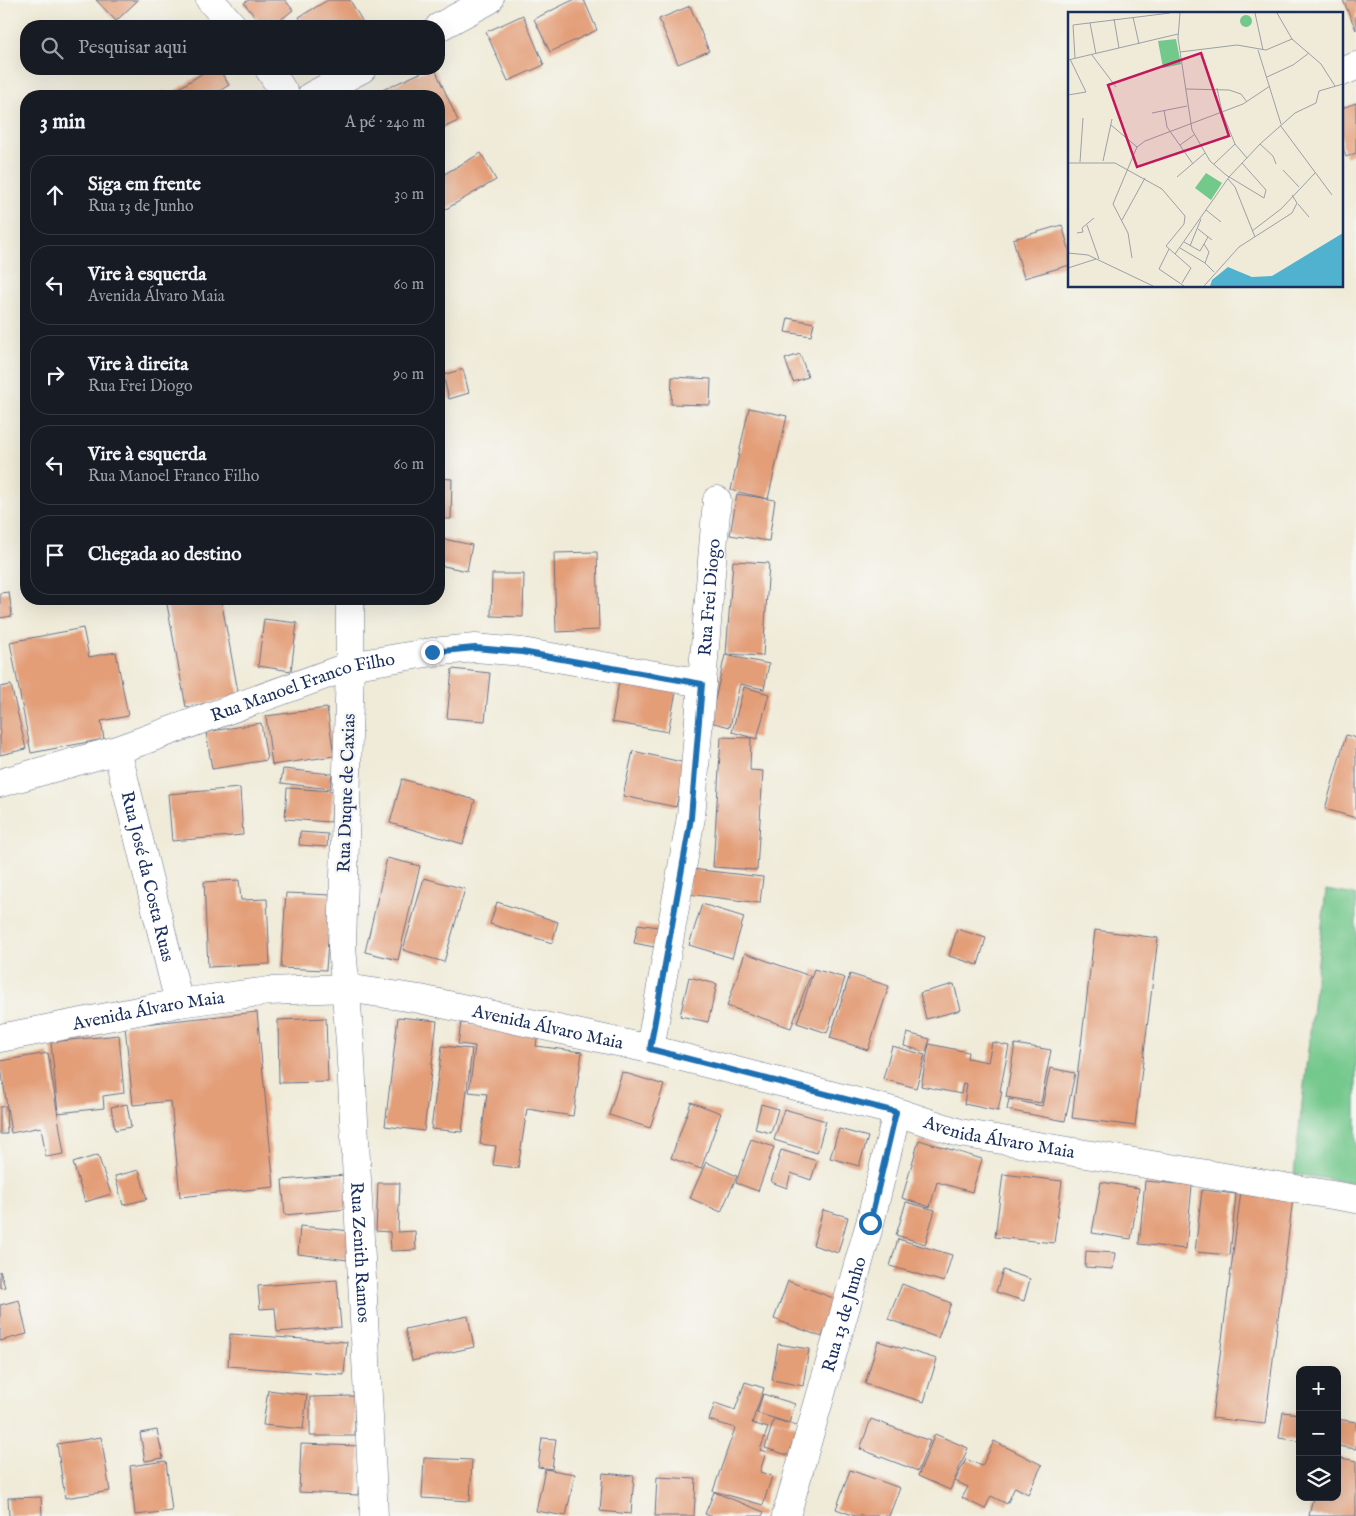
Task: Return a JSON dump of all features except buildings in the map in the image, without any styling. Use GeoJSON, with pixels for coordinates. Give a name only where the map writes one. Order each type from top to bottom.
{"type":"FeatureCollection","features":[{"type":"Feature","properties":{"kind":"street"},"geometry":{"type":"LineString","coordinates":[[210,0],[228,20]]}},
{"type":"Feature","properties":{"kind":"street"},"geometry":{"type":"LineString","coordinates":[[445,24],[489,0]]}},
{"type":"Feature","properties":{"kind":"street"},"geometry":{"type":"LineString","coordinates":[[1344,71],[1356,66]]}},
{"type":"Feature","properties":{"kind":"street"},"geometry":{"type":"LineString","coordinates":[[272,75],[282,90]]}},
{"type":"Feature","properties":{"kind":"street"},"geometry":{"type":"LineString","coordinates":[[322,90],[351,75]]}},
{"type":"Feature","properties":{"kind":"street","name":"Rua Frei Diogo"},"geometry":{"type":"LineString","coordinates":[[650,1049],[691,818],[718,500]]}},
{"type":"Feature","properties":{"kind":"street","name":"Rua Duque de Caxias"},"geometry":{"type":"LineString","coordinates":[[346,988],[342,947],[350,605]]}},
{"type":"Feature","properties":{"kind":"street","name":"Rua Manoel Franco Filho"},"geometry":{"type":"LineString","coordinates":[[0,784],[117,750],[350,666],[432,652],[475,648],[522,652],[702,684]]}},
{"type":"Feature","properties":{"kind":"street","name":"Rua José da Costa Ruas"},"geometry":{"type":"LineString","coordinates":[[117,750],[179,1003]]}},
{"type":"Feature","properties":{"kind":"street","name":"Avenida Álvaro Maia"},"geometry":{"type":"LineString","coordinates":[[0,1038],[179,1003],[269,991],[346,988],[420,1000],[650,1049],[896,1112],[960,1133],[1356,1199]]}},
{"type":"Feature","properties":{"kind":"street","name":"Rua Zenith Ramos"},"geometry":{"type":"LineString","coordinates":[[346,988],[374,1516]]}},
{"type":"Feature","properties":{"kind":"street","name":"Rua 13 de Junho"},"geometry":{"type":"LineString","coordinates":[[786,1516],[870,1223],[896,1112]]}},
{"type":"Feature","properties":{"kind":"green space"},"geometry":{"type":"Polygon","coordinates":[[[1326,890],[1356,895],[1356,1183],[1294,1174],[1326,890]]]}},
{"type":"Feature","properties":{"kind":"route"},"geometry":{"type":"LineString","coordinates":[[432,652],[475,648],[522,652],[702,684],[691,818],[650,1049],[896,1112],[870,1223]]}}]}
